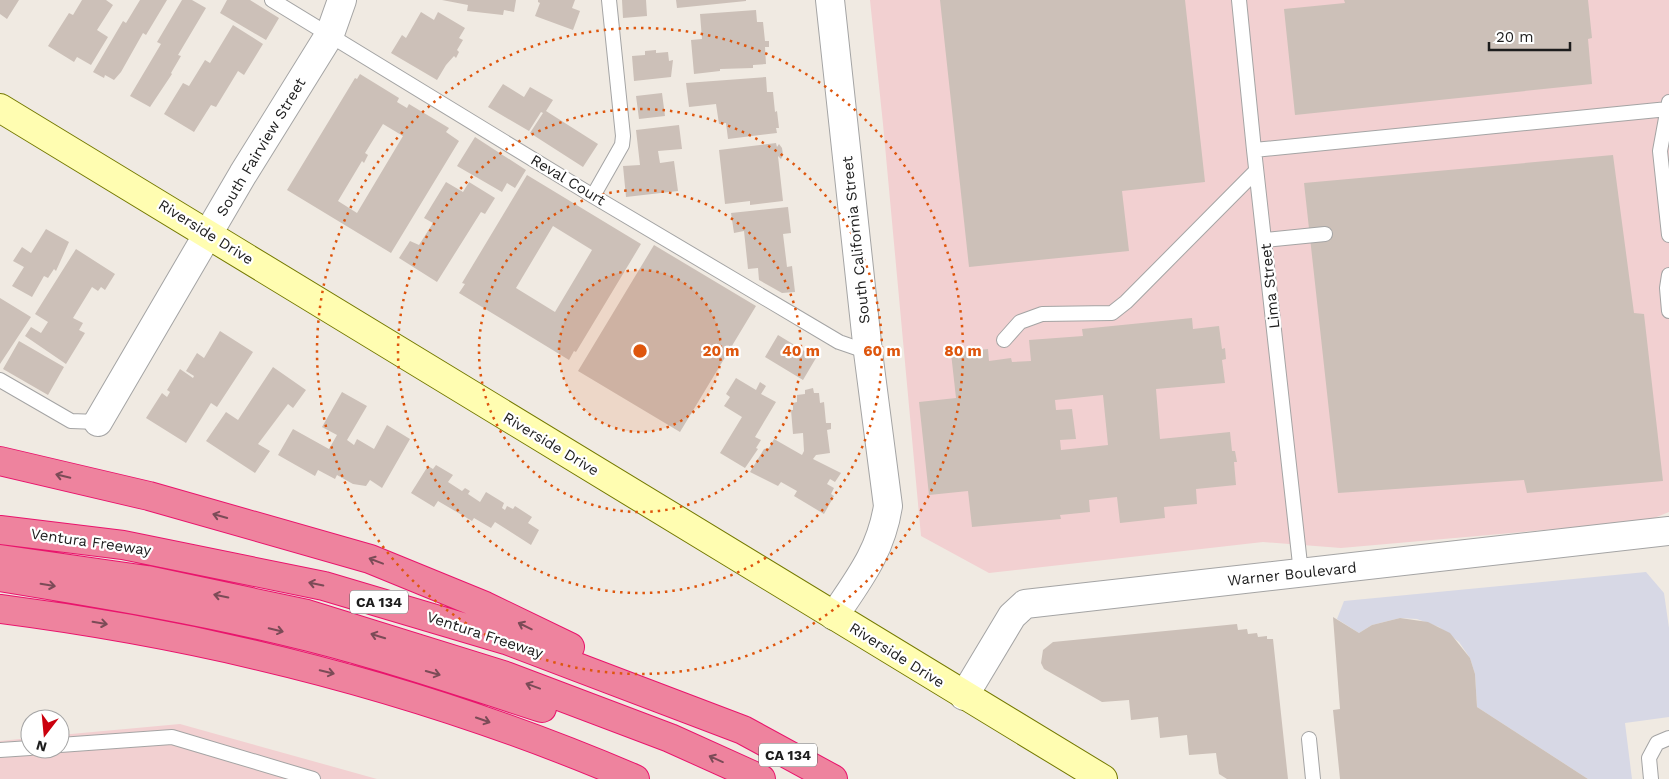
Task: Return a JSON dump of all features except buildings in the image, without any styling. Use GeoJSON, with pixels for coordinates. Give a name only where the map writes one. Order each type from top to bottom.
{"type":"FeatureCollection","features":[{"type":"Feature","properties":{"kind":"highway"},"geometry":{"type":"LineString","coordinates":[[0,462],[149,496],[370,559],[484,606],[743,730]]}},
{"type":"Feature","properties":{"kind":"highway","name":"Ventura Freeway"},"geometry":{"type":"LineString","coordinates":[[0,530],[123,545],[324,586],[506,640],[743,730],[832,779]]}},
{"type":"Feature","properties":{"kind":"highway"},"geometry":{"type":"LineString","coordinates":[[0,558],[147,580],[307,614],[515,679],[670,738],[760,779]]}},
{"type":"Feature","properties":{"kind":"highway"},"geometry":{"type":"LineString","coordinates":[[0,578],[155,603],[310,637],[444,676],[579,720],[717,779]]}},
{"type":"Feature","properties":{"kind":"highway"},"geometry":{"type":"LineString","coordinates":[[0,609],[160,633],[334,674],[390,689],[504,727],[558,746],[635,779]]}},
{"type":"Feature","properties":{"kind":"main road","name":"Riverside Drive"},"geometry":{"type":"LineString","coordinates":[[0,108],[209,233],[305,294],[1103,779]]}},
{"type":"Feature","properties":{"kind":"street","name":"South Fairview Street"},"geometry":{"type":"LineString","coordinates":[[98,422],[209,233],[330,34],[342,0]]}},
{"type":"Feature","properties":{"kind":"street","name":"South California Street"},"geometry":{"type":"LineString","coordinates":[[830,0],[868,352],[888,506],[885,527],[872,558],[834,616]]}},
{"type":"Feature","properties":{"kind":"street","name":"Warner Boulevard"},"geometry":{"type":"LineString","coordinates":[[964,696],[1012,616],[1025,604],[1669,531]]}},
{"type":"Feature","properties":{"kind":"lane","name":"Reval Court"},"geometry":{"type":"LineString","coordinates":[[272,0],[594,196],[839,342],[868,352]]}},
{"type":"Feature","properties":{"kind":"lane"},"geometry":{"type":"LineString","coordinates":[[594,196],[622,145],[624,136],[609,0]]}},
{"type":"Feature","properties":{"kind":"lane","name":"Lima Street"},"geometry":{"type":"LineString","coordinates":[[1239,0],[1256,171],[1302,573]]}},
{"type":"Feature","properties":{"kind":"lane"},"geometry":{"type":"LineString","coordinates":[[1254,150],[1668,106],[1660,151],[1669,235]]}},
{"type":"Feature","properties":{"kind":"lane"},"geometry":{"type":"LineString","coordinates":[[1004,340],[1020,322],[1042,314],[1112,313],[1126,302],[1256,171]]}},
{"type":"Feature","properties":{"kind":"lane"},"geometry":{"type":"LineString","coordinates":[[1265,240],[1325,234]]}},
{"type":"Feature","properties":{"kind":"lane"},"geometry":{"type":"LineString","coordinates":[[1669,275],[1667,288],[1669,311]]}},
{"type":"Feature","properties":{"kind":"lane"},"geometry":{"type":"LineString","coordinates":[[0,380],[71,421],[98,422]]}},
{"type":"Feature","properties":{"kind":"lane"},"geometry":{"type":"LineString","coordinates":[[70,745],[172,737],[313,779]]}},
{"type":"Feature","properties":{"kind":"lane"},"geometry":{"type":"LineString","coordinates":[[1651,779],[1649,758],[1657,743],[1669,738]]}},
{"type":"Feature","properties":{"kind":"lane"},"geometry":{"type":"LineString","coordinates":[[1309,740],[1314,779]]}},
{"type":"Feature","properties":{"kind":"lane"},"geometry":{"type":"LineString","coordinates":[[0,750],[20,749]]}},
{"type":"Feature","properties":{"kind":"shaded area"},"geometry":{"type":"Polygon","coordinates":[[[870,0],[1669,0],[1669,512],[1647,521],[1341,548],[1263,542],[989,573],[921,536],[870,0]]]}},
{"type":"Feature","properties":{"kind":"shaded area"},"geometry":{"type":"Polygon","coordinates":[[[1646,572],[1664,593],[1669,628],[1669,717],[1625,723],[1632,779],[1588,779],[1477,707],[1475,674],[1470,658],[1459,642],[1439,627],[1417,619],[1400,618],[1372,625],[1359,633],[1337,619],[1344,601],[1646,572]]]}},
{"type":"Feature","properties":{"kind":"shaded area"},"geometry":{"type":"Polygon","coordinates":[[[180,724],[377,779],[0,779],[0,741],[20,739],[20,759],[70,759],[70,734],[180,724]]]}}]}
